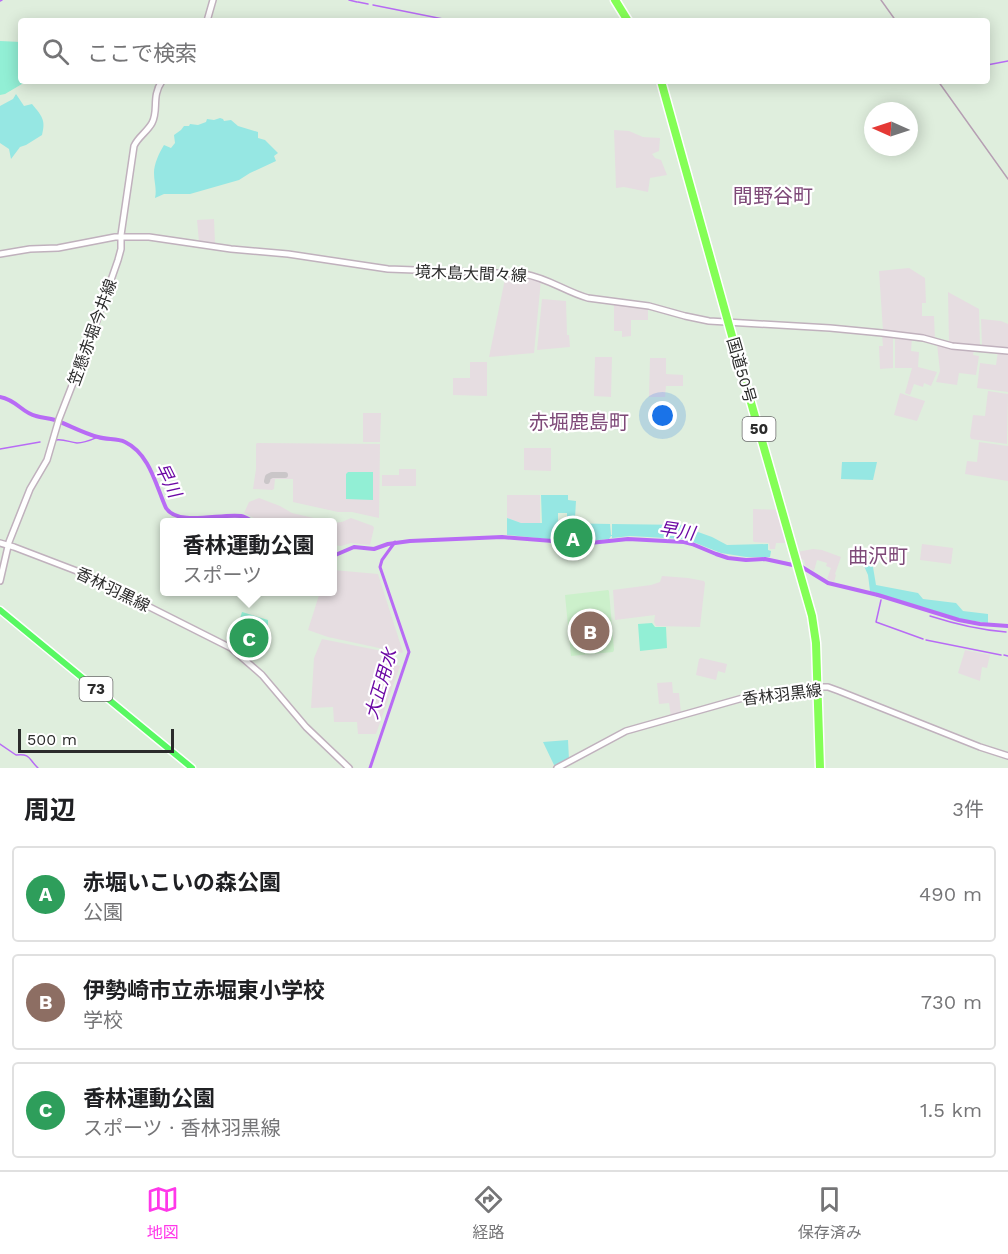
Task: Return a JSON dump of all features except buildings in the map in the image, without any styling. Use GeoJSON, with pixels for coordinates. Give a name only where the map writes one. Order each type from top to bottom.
{"type":"FeatureCollection","features":[{"type":"Feature","properties":{"kind":"highway"},"geometry":{"type":"LineString","coordinates":[[615,0],[626,18]]}},
{"type":"Feature","properties":{"kind":"highway","name":"国道50号"},"geometry":{"type":"LineString","coordinates":[[662,84],[814,626],[820,768]]}},
{"type":"Feature","properties":{"kind":"main road"},"geometry":{"type":"LineString","coordinates":[[208,18],[213,0]]}},
{"type":"Feature","properties":{"kind":"main road","name":"笠懸赤堀今井線"},"geometry":{"type":"LineString","coordinates":[[0,581],[8,545],[30,489],[47,460],[58,422],[113,276],[120,253],[120,237],[134,146],[152,122],[155,93],[160,84]]}},
{"type":"Feature","properties":{"kind":"main road","name":"境木島大間々線"},"geometry":{"type":"LineString","coordinates":[[0,254],[30,249],[52,249],[120,237],[157,238],[229,249],[290,254],[388,269],[524,274],[543,279],[578,296],[644,305],[699,320],[872,332],[923,338],[952,346],[1008,351]]}},
{"type":"Feature","properties":{"kind":"main road","name":"香林羽黒線"},"geometry":{"type":"LineString","coordinates":[[0,543],[82,573],[231,648],[262,675],[306,727],[349,768]]}},
{"type":"Feature","properties":{"kind":"main road","name":"73"},"geometry":{"type":"LineString","coordinates":[[0,610],[192,768]]}},
{"type":"Feature","properties":{"kind":"main road","name":"香林羽黒線"},"geometry":{"type":"LineString","coordinates":[[557,768],[626,731],[750,696],[818,687],[839,691],[971,744],[1008,756]]}},
{"type":"Feature","properties":{"kind":"shaded area"},"geometry":{"type":"Polygon","coordinates":[[[0,41],[18,42],[18,84],[22,84],[0,95],[0,41]]]}},
{"type":"Feature","properties":{"kind":"shaded area"},"geometry":{"type":"Polygon","coordinates":[[[16,94],[24,106],[32,104],[41,115],[44,126],[42,135],[20,147],[11,159],[9,149],[0,143],[0,106],[13,99],[16,94]]]}},
{"type":"Feature","properties":{"kind":"shaded area"},"geometry":{"type":"Polygon","coordinates":[[[220,118],[224,121],[231,120],[238,126],[258,132],[258,138],[265,140],[278,153],[274,156],[276,161],[239,180],[190,194],[164,194],[155,198],[154,170],[164,145],[171,148],[175,143],[174,135],[184,126],[198,125],[206,122],[207,119],[220,118]]]}},
{"type":"Feature","properties":{"kind":"shaded area"},"geometry":{"type":"Polygon","coordinates":[[[614,130],[629,131],[643,137],[660,138],[659,151],[652,154],[661,160],[667,175],[650,178],[648,192],[624,187],[616,188],[614,130]]]}},
{"type":"Feature","properties":{"kind":"shaded area"},"geometry":{"type":"Polygon","coordinates":[[[214,219],[214,245],[199,242],[197,220],[214,219]]]}},
{"type":"Feature","properties":{"kind":"shaded area"},"geometry":{"type":"Polygon","coordinates":[[[909,268],[925,278],[926,303],[922,303],[922,316],[934,316],[935,340],[883,331],[879,271],[909,268]]]}},
{"type":"Feature","properties":{"kind":"shaded area"},"geometry":{"type":"Polygon","coordinates":[[[506,274],[529,276],[541,280],[534,353],[489,357],[506,274]]]}},
{"type":"Feature","properties":{"kind":"shaded area"},"geometry":{"type":"Polygon","coordinates":[[[948,292],[979,309],[980,347],[949,344],[948,292]]]}},
{"type":"Feature","properties":{"kind":"shaded area"},"geometry":{"type":"Polygon","coordinates":[[[542,299],[566,301],[567,335],[569,335],[570,347],[537,350],[542,299]]]}},
{"type":"Feature","properties":{"kind":"shaded area"},"geometry":{"type":"Polygon","coordinates":[[[614,304],[648,307],[648,320],[631,320],[631,336],[622,337],[622,331],[614,331],[614,304]]]}},
{"type":"Feature","properties":{"kind":"shaded area"},"geometry":{"type":"Polygon","coordinates":[[[981,319],[1008,324],[1008,350],[982,346],[981,319]]]}},
{"type":"Feature","properties":{"kind":"shaded area"},"geometry":{"type":"Polygon","coordinates":[[[882,335],[893,336],[893,368],[880,369],[879,346],[883,346],[882,335]]]}},
{"type":"Feature","properties":{"kind":"shaded area"},"geometry":{"type":"Polygon","coordinates":[[[895,336],[912,338],[911,351],[919,352],[918,367],[937,372],[931,386],[924,383],[923,387],[914,384],[910,395],[905,393],[912,368],[895,368],[895,336]]]}},
{"type":"Feature","properties":{"kind":"shaded area"},"geometry":{"type":"Polygon","coordinates":[[[937,344],[974,350],[973,355],[979,356],[976,375],[959,373],[957,385],[936,382],[940,371],[937,344]]]}},
{"type":"Feature","properties":{"kind":"shaded area"},"geometry":{"type":"Polygon","coordinates":[[[998,351],[1008,353],[1008,392],[977,388],[980,363],[996,365],[998,351]]]}},
{"type":"Feature","properties":{"kind":"shaded area"},"geometry":{"type":"Polygon","coordinates":[[[595,357],[612,357],[611,397],[594,396],[595,357]]]}},
{"type":"Feature","properties":{"kind":"shaded area"},"geometry":{"type":"Polygon","coordinates":[[[650,358],[666,358],[666,374],[683,375],[683,386],[666,386],[665,397],[649,397],[650,358]]]}},
{"type":"Feature","properties":{"kind":"shaded area"},"geometry":{"type":"Polygon","coordinates":[[[470,362],[487,362],[487,396],[453,395],[453,378],[470,378],[470,362]]]}},
{"type":"Feature","properties":{"kind":"shaded area"},"geometry":{"type":"Polygon","coordinates":[[[988,391],[1008,394],[1007,444],[971,439],[973,415],[985,416],[988,391]]]}},
{"type":"Feature","properties":{"kind":"shaded area"},"geometry":{"type":"Polygon","coordinates":[[[900,393],[925,401],[917,421],[894,415],[900,393]]]}},
{"type":"Feature","properties":{"kind":"shaded area"},"geometry":{"type":"Polygon","coordinates":[[[363,413],[381,413],[380,442],[363,442],[363,413]]]}},
{"type":"Feature","properties":{"kind":"shaded area"},"geometry":{"type":"Polygon","coordinates":[[[979,442],[1008,446],[1008,481],[965,474],[967,461],[977,462],[979,442]]]}},
{"type":"Feature","properties":{"kind":"shaded area"},"geometry":{"type":"Polygon","coordinates":[[[257,443],[380,444],[379,518],[293,502],[293,479],[275,479],[272,490],[253,489],[257,443]]]}},
{"type":"Feature","properties":{"kind":"shaded area"},"geometry":{"type":"Polygon","coordinates":[[[524,448],[551,448],[551,471],[524,470],[524,448]]]}},
{"type":"Feature","properties":{"kind":"shaded area"},"geometry":{"type":"Polygon","coordinates":[[[842,462],[877,462],[873,480],[841,479],[842,462]]]}},
{"type":"Feature","properties":{"kind":"shaded area"},"geometry":{"type":"Polygon","coordinates":[[[399,469],[416,469],[416,486],[382,486],[382,475],[399,475],[399,469]]]}},
{"type":"Feature","properties":{"kind":"shaded area"},"geometry":{"type":"Polygon","coordinates":[[[348,472],[373,472],[373,500],[346,499],[346,474],[348,472]]]}},
{"type":"Feature","properties":{"kind":"shaded area"},"geometry":{"type":"Polygon","coordinates":[[[507,495],[540,495],[540,524],[521,523],[507,518],[507,495]]]}},
{"type":"Feature","properties":{"kind":"shaded area"},"geometry":{"type":"Polygon","coordinates":[[[541,495],[568,495],[568,500],[576,501],[575,518],[567,518],[567,513],[558,513],[558,523],[610,524],[611,535],[612,524],[687,525],[687,528],[727,545],[768,544],[768,550],[771,551],[770,557],[746,557],[721,553],[683,539],[630,536],[612,538],[611,536],[609,539],[577,542],[507,535],[507,518],[521,523],[542,523],[541,495]]]}},
{"type":"Feature","properties":{"kind":"shaded area"},"geometry":{"type":"Polygon","coordinates":[[[259,498],[292,513],[314,518],[253,518],[244,513],[249,502],[259,498]]]}},
{"type":"Feature","properties":{"kind":"shaded area"},"geometry":{"type":"Polygon","coordinates":[[[753,509],[780,510],[789,543],[776,543],[775,549],[770,549],[769,543],[754,542],[753,509]]]}},
{"type":"Feature","properties":{"kind":"shaded area"},"geometry":{"type":"Polygon","coordinates":[[[351,518],[373,526],[370,545],[351,543],[337,546],[337,523],[351,518]]]}},
{"type":"Feature","properties":{"kind":"shaded area"},"geometry":{"type":"Polygon","coordinates":[[[922,544],[953,548],[951,564],[920,560],[922,544]]]}},
{"type":"Feature","properties":{"kind":"shaded area"},"geometry":{"type":"Polygon","coordinates":[[[813,549],[841,557],[834,582],[827,579],[831,568],[826,566],[827,563],[817,560],[814,571],[805,565],[804,560],[798,558],[797,552],[813,549]]]}},
{"type":"Feature","properties":{"kind":"shaded area"},"geometry":{"type":"Polygon","coordinates":[[[857,559],[873,567],[876,585],[918,593],[923,599],[956,603],[963,611],[988,614],[988,623],[961,619],[870,591],[868,575],[864,566],[857,565],[857,559]]]}},
{"type":"Feature","properties":{"kind":"shaded area"},"geometry":{"type":"Polygon","coordinates":[[[337,570],[378,574],[403,652],[328,637],[308,630],[319,596],[337,596],[337,570]]]}},
{"type":"Feature","properties":{"kind":"shaded area"},"geometry":{"type":"Polygon","coordinates":[[[662,576],[704,581],[700,627],[656,626],[655,615],[615,620],[613,590],[651,585],[660,582],[662,576]]]}},
{"type":"Feature","properties":{"kind":"shaded area"},"geometry":{"type":"Polygon","coordinates":[[[608,590],[613,652],[571,656],[565,595],[608,590]]]}},
{"type":"Feature","properties":{"kind":"shaded area"},"geometry":{"type":"Polygon","coordinates":[[[242,612],[268,620],[268,633],[259,642],[258,657],[247,659],[231,647],[242,612]]]}},
{"type":"Feature","properties":{"kind":"shaded area"},"geometry":{"type":"Polygon","coordinates":[[[652,623],[655,627],[666,627],[667,648],[640,651],[638,624],[652,623]]]}},
{"type":"Feature","properties":{"kind":"shaded area"},"geometry":{"type":"Polygon","coordinates":[[[322,639],[387,652],[384,662],[400,666],[376,734],[358,734],[357,722],[334,722],[333,707],[311,708],[314,658],[322,639]]]}},
{"type":"Feature","properties":{"kind":"shaded area"},"geometry":{"type":"Polygon","coordinates":[[[965,650],[990,655],[987,668],[982,667],[980,681],[958,673],[965,650]]]}},
{"type":"Feature","properties":{"kind":"shaded area"},"geometry":{"type":"Polygon","coordinates":[[[701,658],[727,664],[725,673],[718,671],[716,680],[696,675],[701,658]]]}},
{"type":"Feature","properties":{"kind":"shaded area"},"geometry":{"type":"Polygon","coordinates":[[[672,682],[673,693],[679,693],[681,713],[671,717],[669,703],[659,704],[657,683],[672,682]]]}},
{"type":"Feature","properties":{"kind":"shaded area"},"geometry":{"type":"Polygon","coordinates":[[[568,740],[569,760],[555,767],[543,742],[568,740]]]}},
{"type":"Feature","properties":{"kind":"waterway"},"geometry":{"type":"LineString","coordinates":[[349,0],[357,2]]}},
{"type":"Feature","properties":{"kind":"waterway"},"geometry":{"type":"LineString","coordinates":[[358,2],[368,4]]}},
{"type":"Feature","properties":{"kind":"waterway"},"geometry":{"type":"LineString","coordinates":[[373,5],[438,18]]}},
{"type":"Feature","properties":{"kind":"waterway"},"geometry":{"type":"LineString","coordinates":[[990,64],[1008,61]]}},
{"type":"Feature","properties":{"kind":"waterway","name":"早川"},"geometry":{"type":"LineString","coordinates":[[0,397],[38,417],[55,420],[98,437],[122,441],[134,447],[146,462],[166,508],[172,514],[190,518]]}},
{"type":"Feature","properties":{"kind":"waterway"},"geometry":{"type":"LineString","coordinates":[[56,440],[80,443],[98,437]]}},
{"type":"Feature","properties":{"kind":"waterway"},"geometry":{"type":"LineString","coordinates":[[0,449],[40,442]]}},
{"type":"Feature","properties":{"kind":"waterway","name":"早川"},"geometry":{"type":"LineString","coordinates":[[201,518],[233,516],[246,518]]}},
{"type":"Feature","properties":{"kind":"waterway","name":"早川"},"geometry":{"type":"LineString","coordinates":[[190,518],[201,518]]}},
{"type":"Feature","properties":{"kind":"waterway","name":"早川"},"geometry":{"type":"LineString","coordinates":[[337,554],[354,547],[374,549],[388,544],[410,541],[502,537],[578,543],[628,539],[684,542],[728,558],[765,559],[802,567],[828,583],[878,595],[959,620],[1008,626]]}},
{"type":"Feature","properties":{"kind":"waterway","name":"大正用水"},"geometry":{"type":"LineString","coordinates":[[370,768],[409,652],[380,567],[382,560],[395,542]]}},
{"type":"Feature","properties":{"kind":"waterway"},"geometry":{"type":"LineString","coordinates":[[881,600],[876,622],[923,639]]}},
{"type":"Feature","properties":{"kind":"waterway"},"geometry":{"type":"LineString","coordinates":[[930,616],[949,622],[1006,632]]}},
{"type":"Feature","properties":{"kind":"waterway"},"geometry":{"type":"LineString","coordinates":[[926,640],[1001,655]]}},
{"type":"Feature","properties":{"kind":"waterway"},"geometry":{"type":"LineString","coordinates":[[1004,655],[1008,656]]}},
{"type":"Feature","properties":{"kind":"waterway"},"geometry":{"type":"LineString","coordinates":[[0,744],[16,755],[27,756],[38,768]]}},
{"type":"Feature","properties":{"kind":"taxiway"},"geometry":{"type":"LineString","coordinates":[[267,481],[272,475],[285,475]]}},
{"type":"Feature","properties":{"kind":"railway"},"geometry":{"type":"LineString","coordinates":[[881,0],[894,18]]}},
{"type":"Feature","properties":{"kind":"railway"},"geometry":{"type":"LineString","coordinates":[[940,84],[1008,179]]}},
{"type":"Feature","properties":{"kind":"place","name":"赤堀いこいの森公園"},"geometry":{"type":"Point","coordinates":[573,538]}},
{"type":"Feature","properties":{"kind":"place","name":"伊勢崎市立赤堀東小学校"},"geometry":{"type":"Point","coordinates":[590,631]}},
{"type":"Feature","properties":{"kind":"place","name":"香林運動公園"},"geometry":{"type":"Point","coordinates":[249,638]}},
{"type":"Feature","properties":{"kind":"district","name":"間野谷町"},"geometry":{"type":"Point","coordinates":[773,196]}},
{"type":"Feature","properties":{"kind":"district","name":"赤堀鹿島町"},"geometry":{"type":"Point","coordinates":[579,422]}},
{"type":"Feature","properties":{"kind":"district","name":"曲沢町"},"geometry":{"type":"Point","coordinates":[878,556]}}]}
